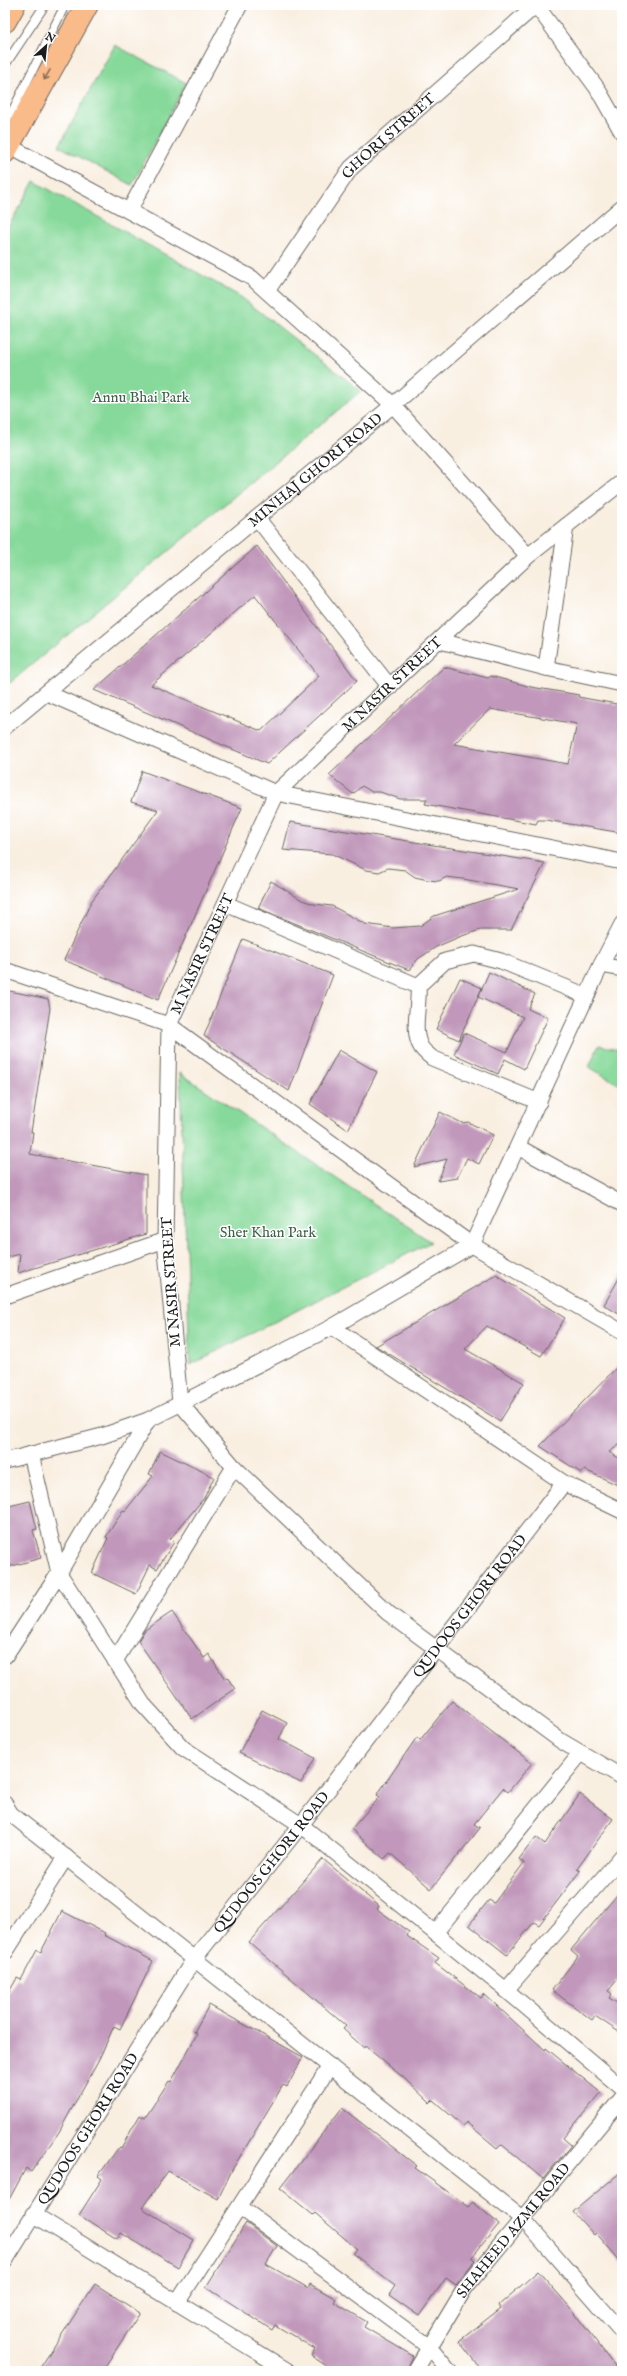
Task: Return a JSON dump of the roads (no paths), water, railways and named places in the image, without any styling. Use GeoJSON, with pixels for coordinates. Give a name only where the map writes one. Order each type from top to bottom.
{"type":"FeatureCollection","features":[{"type":"Feature","properties":{"kind":"main road"},"geometry":{"type":"LineString","coordinates":[[5,20],[14,5]]}},
{"type":"Feature","properties":{"kind":"main road"},"geometry":{"type":"LineString","coordinates":[[6,141],[87,5]]}},
{"type":"Feature","properties":{"kind":"street"},"geometry":{"type":"LineString","coordinates":[[129,211],[240,5]]}},
{"type":"Feature","properties":{"kind":"street"},"geometry":{"type":"LineString","coordinates":[[536,5],[597,88],[622,132]]}},
{"type":"Feature","properties":{"kind":"street","name":"GHORI STREET"},"geometry":{"type":"LineString","coordinates":[[267,291],[351,168],[536,5]]}},
{"type":"Feature","properties":{"kind":"street"},"geometry":{"type":"LineString","coordinates":[[6,141],[129,211],[252,278],[393,405],[528,556]]}},
{"type":"Feature","properties":{"kind":"street","name":"MINHAJ GHORI ROAD"},"geometry":{"type":"LineString","coordinates":[[5,727],[393,405],[622,207]]}},
{"type":"Feature","properties":{"kind":"street","name":"M NASIR STREET"},"geometry":{"type":"LineString","coordinates":[[180,1403],[165,1240],[169,1025],[276,794],[528,556],[622,482]]}},
{"type":"Feature","properties":{"kind":"street"},"geometry":{"type":"LineString","coordinates":[[256,518],[390,687]]}},
{"type":"Feature","properties":{"kind":"street"},"geometry":{"type":"LineString","coordinates":[[546,668],[566,526]]}},
{"type":"Feature","properties":{"kind":"street"},"geometry":{"type":"LineString","coordinates":[[440,640],[546,668],[622,684]]}},
{"type":"Feature","properties":{"kind":"street"},"geometry":{"type":"LineString","coordinates":[[47,693],[276,794],[622,862]]}},
{"type":"Feature","properties":{"kind":"street"},"geometry":{"type":"LineString","coordinates":[[226,904],[418,986]]}},
{"type":"Feature","properties":{"kind":"street"},"geometry":{"type":"LineString","coordinates":[[5,1461],[102,1436],[148,1420],[332,1327],[472,1245],[601,965],[622,924]]}},
{"type":"Feature","properties":{"kind":"street"},"geometry":{"type":"LineString","coordinates":[[418,986],[445,961],[474,954],[501,961],[587,996]]}},
{"type":"Feature","properties":{"kind":"street"},"geometry":{"type":"LineString","coordinates":[[601,965],[622,970]]}},
{"type":"Feature","properties":{"kind":"street"},"geometry":{"type":"LineString","coordinates":[[5,970],[169,1025],[472,1245],[622,1332]]}},
{"type":"Feature","properties":{"kind":"street"},"geometry":{"type":"LineString","coordinates":[[418,986],[420,1000],[416,1032],[421,1047],[432,1058],[539,1102]]}},
{"type":"Feature","properties":{"kind":"street"},"geometry":{"type":"LineString","coordinates":[[518,1147],[622,1204]]}},
{"type":"Feature","properties":{"kind":"street"},"geometry":{"type":"LineString","coordinates":[[5,1296],[165,1240]]}},
{"type":"Feature","properties":{"kind":"street"},"geometry":{"type":"LineString","coordinates":[[332,1327],[564,1483],[622,1511]]}},
{"type":"Feature","properties":{"kind":"street"},"geometry":{"type":"LineString","coordinates":[[180,1403],[234,1467],[388,1613],[561,1741],[622,1777]]}},
{"type":"Feature","properties":{"kind":"street"},"geometry":{"type":"LineString","coordinates":[[5,1656],[59,1573],[148,1420]]}},
{"type":"Feature","properties":{"kind":"street"},"geometry":{"type":"LineString","coordinates":[[30,1454],[59,1573],[143,1704],[183,1748],[301,1825],[506,1990],[622,2088]]}},
{"type":"Feature","properties":{"kind":"street"},"geometry":{"type":"LineString","coordinates":[[115,1661],[234,1467]]}},
{"type":"Feature","properties":{"kind":"street","name":"QUDOOS GHORI ROAD"},"geometry":{"type":"LineString","coordinates":[[5,2261],[194,1959],[301,1825],[564,1483]]}},
{"type":"Feature","properties":{"kind":"street"},"geometry":{"type":"LineString","coordinates":[[435,1933],[581,1753]]}},
{"type":"Feature","properties":{"kind":"street"},"geometry":{"type":"LineString","coordinates":[[8,1809],[194,1959],[524,2220],[622,2332]]}},
{"type":"Feature","properties":{"kind":"street"},"geometry":{"type":"LineString","coordinates":[[506,1990],[622,1856]]}},
{"type":"Feature","properties":{"kind":"street"},"geometry":{"type":"LineString","coordinates":[[5,1953],[66,1857]]}},
{"type":"Feature","properties":{"kind":"street"},"geometry":{"type":"LineString","coordinates":[[178,2303],[330,2066]]}},
{"type":"Feature","properties":{"kind":"street","name":"SHAHEED AZMI ROAD"},"geometry":{"type":"LineString","coordinates":[[415,2371],[465,2288],[524,2220],[622,2098]]}},
{"type":"Feature","properties":{"kind":"street"},"geometry":{"type":"LineString","coordinates":[[240,2207],[429,2347],[449,2371]]}},
{"type":"Feature","properties":{"kind":"street"},"geometry":{"type":"LineString","coordinates":[[33,2214],[288,2371]]}},
{"type":"Feature","properties":{"kind":"lane"},"geometry":{"type":"LineString","coordinates":[[5,65],[45,5]]}},
{"type":"Feature","properties":{"kind":"lane"},"geometry":{"type":"LineString","coordinates":[[6,141],[65,5]]}},
{"type":"Feature","properties":{"kind":"park label","name":"Annu Bhai Park"},"geometry":{"type":"Point","coordinates":[141,397]}},
{"type":"Feature","properties":{"kind":"park label","name":"Sher Khan Park"},"geometry":{"type":"Point","coordinates":[268,1232]}}]}
